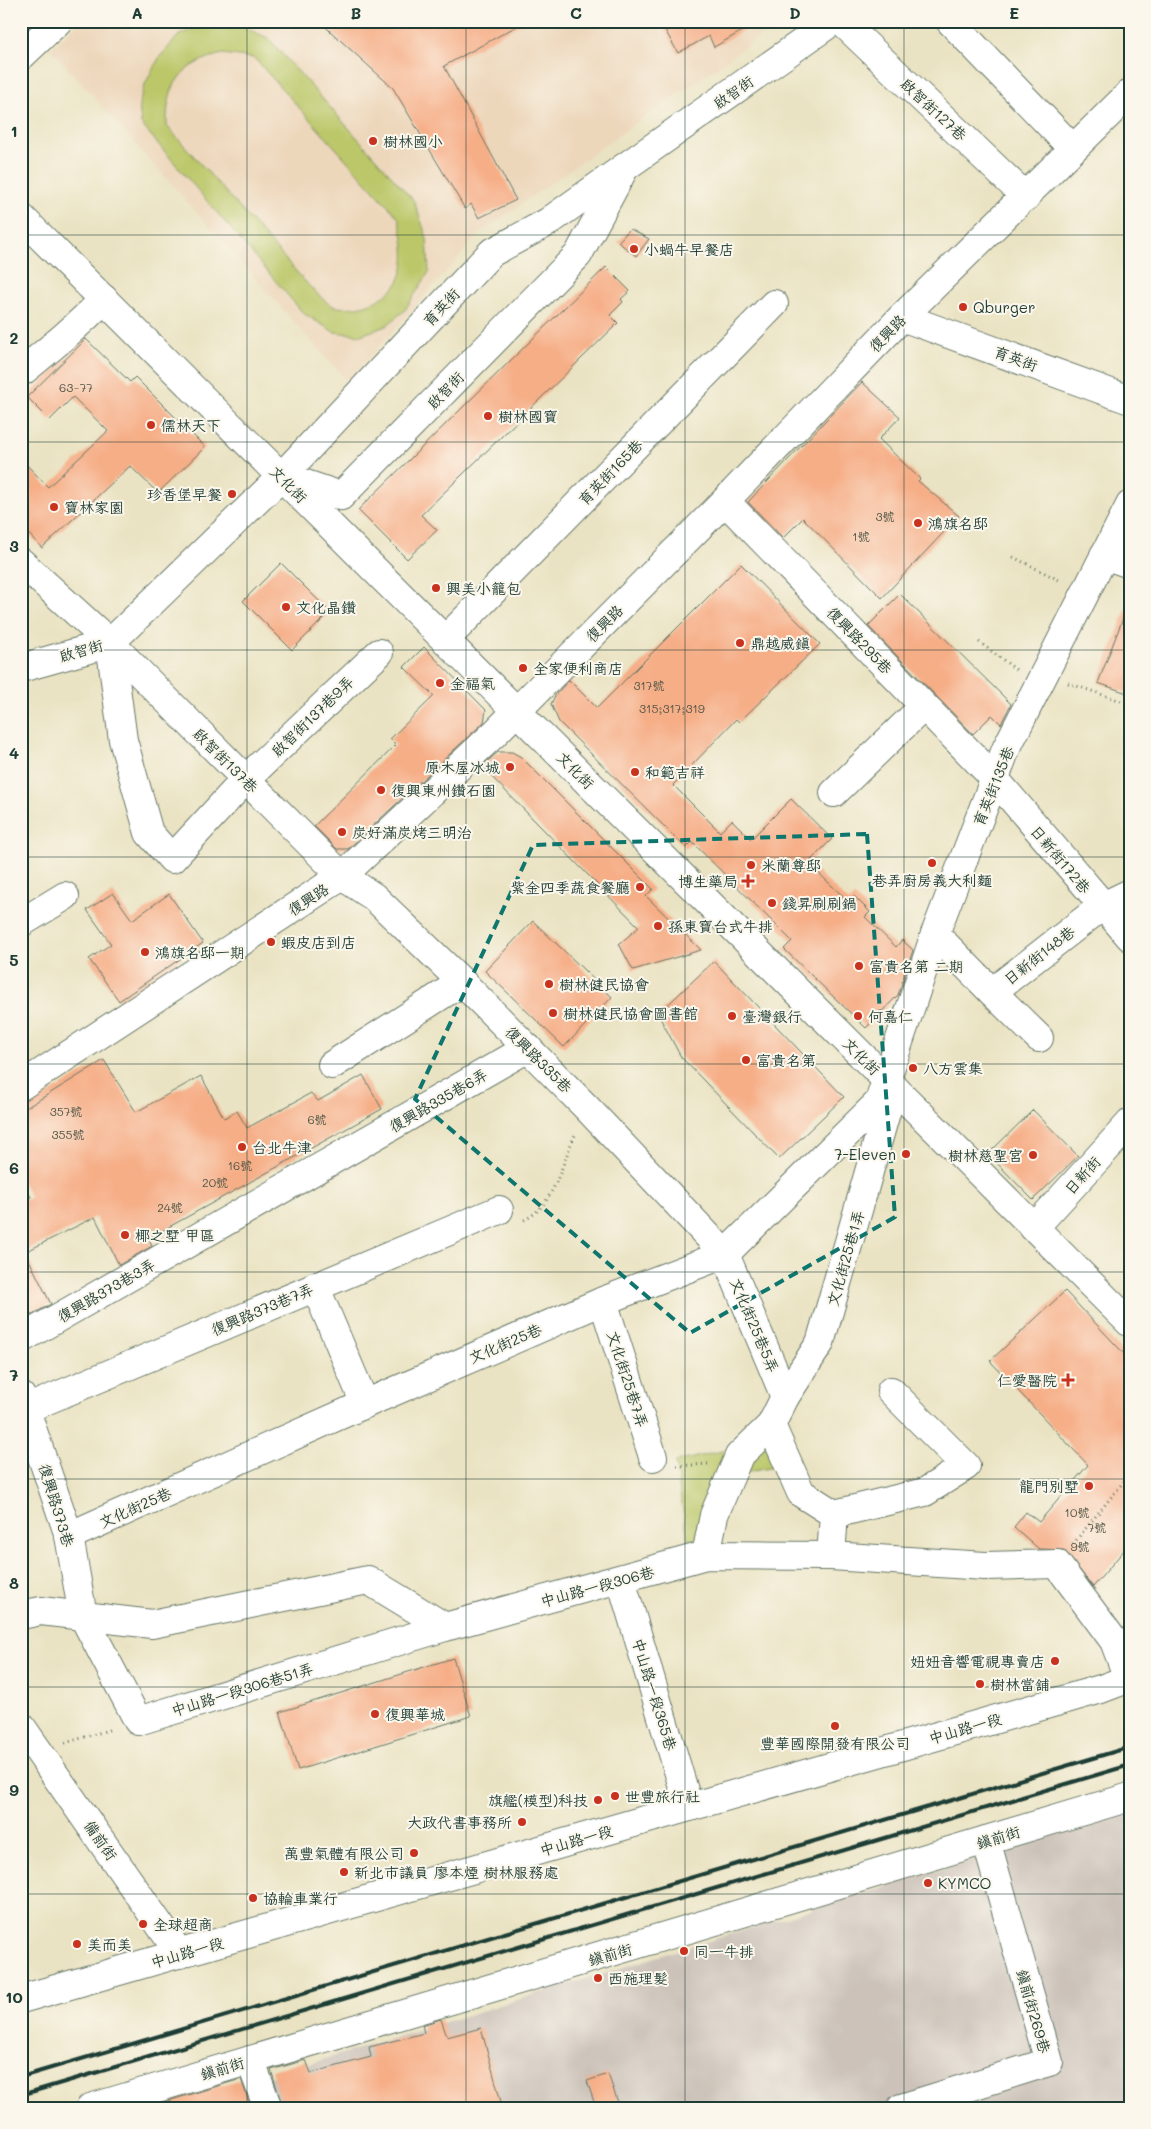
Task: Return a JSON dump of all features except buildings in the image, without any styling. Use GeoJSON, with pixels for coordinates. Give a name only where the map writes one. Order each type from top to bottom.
{"type":"FeatureCollection","features":[{"type":"Feature","properties":{"kind":"street"},"geometry":{"type":"LineString","coordinates":[[21,56],[58,21]]}},
{"type":"Feature","properties":{"kind":"street","name":"啟智街"},"geometry":{"type":"LineString","coordinates":[[21,668],[110,642],[282,476],[341,496],[578,255],[625,167],[833,21]]}},
{"type":"Feature","properties":{"kind":"street","name":"啟智街127巷"},"geometry":{"type":"LineString","coordinates":[[841,21],[1026,197]]}},
{"type":"Feature","properties":{"kind":"street"},"geometry":{"type":"LineString","coordinates":[[950,21],[1073,149]]}},
{"type":"Feature","properties":{"kind":"street","name":"復興路"},"geometry":{"type":"LineString","coordinates":[[21,1086],[342,876],[517,710],[726,501],[902,318],[1130,93]]}},
{"type":"Feature","properties":{"kind":"street","name":"育英街"},"geometry":{"type":"LineString","coordinates":[[282,476],[491,253],[548,222],[625,167]]}},
{"type":"Feature","properties":{"kind":"street","name":"文化街"},"geometry":{"type":"LineString","coordinates":[[21,217],[1128,1320]]}},
{"type":"Feature","properties":{"kind":"street"},"geometry":{"type":"LineString","coordinates":[[21,369],[23,371],[47,351],[104,299]]}},
{"type":"Feature","properties":{"kind":"street","name":"育英街165巷"},"geometry":{"type":"LineString","coordinates":[[446,639],[774,304]]}},
{"type":"Feature","properties":{"kind":"street","name":"育英街"},"geometry":{"type":"LineString","coordinates":[[902,318],[1130,400]]}},
{"type":"Feature","properties":{"kind":"street","name":"復興路295巷"},"geometry":{"type":"LineString","coordinates":[[726,501],[995,779]]}},
{"type":"Feature","properties":{"kind":"street","name":"育英街135巷"},"geometry":{"type":"LineString","coordinates":[[886,1080],[935,934],[1006,749],[1130,506]]}},
{"type":"Feature","properties":{"kind":"street"},"geometry":{"type":"LineString","coordinates":[[1104,555],[1130,564]]}},
{"type":"Feature","properties":{"kind":"street","name":"啟智街137巷"},"geometry":{"type":"LineString","coordinates":[[21,562],[110,642],[342,876]]}},
{"type":"Feature","properties":{"kind":"street","name":"啟智街137巷9弄"},"geometry":{"type":"LineString","coordinates":[[110,642],[123,740],[149,833],[172,859],[246,780],[379,653]]}},
{"type":"Feature","properties":{"kind":"street"},"geometry":{"type":"LineString","coordinates":[[834,793],[924,706]]}},
{"type":"Feature","properties":{"kind":"street","name":"日新街172巷"},"geometry":{"type":"LineString","coordinates":[[995,779],[1102,907],[1130,937]]}},
{"type":"Feature","properties":{"kind":"street","name":"復興路335巷"},"geometry":{"type":"LineString","coordinates":[[342,876],[374,897],[462,982],[587,1108],[725,1254]]}},
{"type":"Feature","properties":{"kind":"street","name":"日新街148巷"},"geometry":{"type":"LineString","coordinates":[[935,934],[992,992],[1102,907],[1130,894]]}},
{"type":"Feature","properties":{"kind":"street"},"geometry":{"type":"LineString","coordinates":[[21,923],[65,896]]}},
{"type":"Feature","properties":{"kind":"street"},"geometry":{"type":"LineString","coordinates":[[332,1065],[462,982]]}},
{"type":"Feature","properties":{"kind":"street"},"geometry":{"type":"LineString","coordinates":[[992,992],[1038,1038]]}},
{"type":"Feature","properties":{"kind":"street","name":"復興路335巷6弄"},"geometry":{"type":"LineString","coordinates":[[348,1153],[528,1048]]}},
{"type":"Feature","properties":{"kind":"street","name":"文化街25巷"},"geometry":{"type":"LineString","coordinates":[[69,1536],[365,1404],[603,1301],[725,1254],[879,1102],[886,1080]]}},
{"type":"Feature","properties":{"kind":"street","name":"文化街25巷1弄"},"geometry":{"type":"LineString","coordinates":[[706,1555],[714,1515],[739,1456],[771,1425],[785,1397],[820,1343],[887,1109],[886,1080]]}},
{"type":"Feature","properties":{"kind":"street","name":"日新街"},"geometry":{"type":"LineString","coordinates":[[1034,1228],[1130,1123]]}},
{"type":"Feature","properties":{"kind":"street","name":"復興路373巷3弄"},"geometry":{"type":"LineString","coordinates":[[21,1339],[348,1153]]}},
{"type":"Feature","properties":{"kind":"street","name":"復興路373巷7弄"},"geometry":{"type":"LineString","coordinates":[[24,1403],[499,1210]]}},
{"type":"Feature","properties":{"kind":"street","name":"文化街25巷5弄"},"geometry":{"type":"LineString","coordinates":[[725,1254],[785,1397]]}},
{"type":"Feature","properties":{"kind":"street"},"geometry":{"type":"LineString","coordinates":[[315,1286],[365,1404]]}},
{"type":"Feature","properties":{"kind":"street","name":"文化街25巷7弄"},"geometry":{"type":"LineString","coordinates":[[603,1301],[653,1457]]}},
{"type":"Feature","properties":{"kind":"street"},"geometry":{"type":"LineString","coordinates":[[771,1425],[801,1493],[834,1514],[925,1492],[966,1466],[891,1391]]}},
{"type":"Feature","properties":{"kind":"street","name":"復興路373巷"},"geometry":{"type":"LineString","coordinates":[[24,1403],[69,1536],[83,1616],[138,1721]]}},
{"type":"Feature","properties":{"kind":"street"},"geometry":{"type":"LineString","coordinates":[[831,1556],[834,1514]]}},
{"type":"Feature","properties":{"kind":"street","name":"中山路一段306巷"},"geometry":{"type":"LineString","coordinates":[[445,1627],[706,1555],[831,1556],[985,1566],[1057,1564]]}},
{"type":"Feature","properties":{"kind":"street"},"geometry":{"type":"LineString","coordinates":[[1057,1564],[1114,1641],[1129,1678]]}},
{"type":"Feature","properties":{"kind":"street"},"geometry":{"type":"LineString","coordinates":[[21,1615],[41,1611],[152,1624],[368,1580],[445,1627]]}},
{"type":"Feature","properties":{"kind":"street","name":"中山路一段365巷"},"geometry":{"type":"LineString","coordinates":[[621,1580],[690,1807]]}},
{"type":"Feature","properties":{"kind":"street","name":"中山路一段306巷51弄"},"geometry":{"type":"LineString","coordinates":[[138,1721],[445,1627]]}},
{"type":"Feature","properties":{"kind":"street","name":"中山路一段"},"geometry":{"type":"LineString","coordinates":[[21,2000],[1092,1691],[1129,1678]]}},
{"type":"Feature","properties":{"kind":"street","name":"備前街"},"geometry":{"type":"LineString","coordinates":[[21,1726],[180,1954]]}},
{"type":"Feature","properties":{"kind":"street","name":"鎮前街"},"geometry":{"type":"LineString","coordinates":[[90,2108],[1130,1797]]}},
{"type":"Feature","properties":{"kind":"street","name":"鎮前街269巷"},"geometry":{"type":"LineString","coordinates":[[901,2108],[1049,2062],[986,1840]]}},
{"type":"Feature","properties":{"kind":"street"},"geometry":{"type":"LineString","coordinates":[[250,2060],[268,2108]]}},
{"type":"Feature","properties":{"kind":"path"},"geometry":{"type":"LineString","coordinates":[[1012,557],[1084,593]]}},
{"type":"Feature","properties":{"kind":"path"},"geometry":{"type":"LineString","coordinates":[[979,642],[1041,680],[1130,704]]}},
{"type":"Feature","properties":{"kind":"path"},"geometry":{"type":"LineString","coordinates":[[499,1210],[510,1218],[522,1221],[530,1217],[547,1199],[587,1108]]}},
{"type":"Feature","properties":{"kind":"path"},"geometry":{"type":"LineString","coordinates":[[653,1457],[673,1466],[736,1462]]}},
{"type":"Feature","properties":{"kind":"path"},"geometry":{"type":"LineString","coordinates":[[1057,1564],[1130,1474]]}},
{"type":"Feature","properties":{"kind":"path"},"geometry":{"type":"LineString","coordinates":[[38,1751],[138,1721]]}},
{"type":"Feature","properties":{"kind":"highlighted area"},"geometry":{"type":"Polygon","coordinates":[[[867,834],[895,1217],[690,1333],[415,1099],[533,845],[867,834]]]}},
{"type":"Feature","properties":{"kind":"shaded area","name":"樹林國小"},"geometry":{"type":"Polygon","coordinates":[[[80,21],[782,21],[481,232],[348,382],[51,49],[80,21]]]}},
{"type":"Feature","properties":{"kind":"shaded area"},"geometry":{"type":"Polygon","coordinates":[[[1130,1811],[1130,2108],[166,2108],[1130,1811]]]}},
{"type":"Feature","properties":{"kind":"green space"},"geometry":{"type":"Polygon","coordinates":[[[208,23],[239,25],[268,38],[414,201],[427,238],[429,272],[405,310],[386,326],[361,335],[334,332],[303,313],[141,124],[139,104],[144,86],[159,58],[179,35],[208,23]],[[223,54],[196,63],[187,70],[173,87],[169,98],[167,126],[310,287],[326,301],[334,306],[348,308],[362,306],[380,299],[391,291],[398,281],[402,270],[404,245],[398,217],[254,58],[223,54]]]}},
{"type":"Feature","properties":{"kind":"green space"},"geometry":{"type":"Polygon","coordinates":[[[770,1436],[779,1466],[738,1474],[770,1436]]]}},
{"type":"Feature","properties":{"kind":"green space"},"geometry":{"type":"Polygon","coordinates":[[[735,1448],[705,1541],[689,1546],[675,1462],[735,1448]]]}},
{"type":"Feature","properties":{"kind":"railway"},"geometry":{"type":"LineString","coordinates":[[21,2077],[1130,1747]]}},
{"type":"Feature","properties":{"kind":"railway"},"geometry":{"type":"LineString","coordinates":[[21,2095],[1130,1765]]}},
{"type":"Feature","properties":{"kind":"place","name":"樹林國小"},"geometry":{"type":"Point","coordinates":[373,141]}},
{"type":"Feature","properties":{"kind":"place","name":"小蝸牛早餐店"},"geometry":{"type":"Point","coordinates":[634,249]}},
{"type":"Feature","properties":{"kind":"place","name":"Qburger"},"geometry":{"type":"Point","coordinates":[963,307]}},
{"type":"Feature","properties":{"kind":"place","name":"樹林國寶"},"geometry":{"type":"Point","coordinates":[488,416]}},
{"type":"Feature","properties":{"kind":"place","name":"儒林天下"},"geometry":{"type":"Point","coordinates":[151,425]}},
{"type":"Feature","properties":{"kind":"place","name":"珍香堡早餐"},"geometry":{"type":"Point","coordinates":[232,494]}},
{"type":"Feature","properties":{"kind":"place","name":"寶林家園"},"geometry":{"type":"Point","coordinates":[54,507]}},
{"type":"Feature","properties":{"kind":"place","name":"鴻旗名邸"},"geometry":{"type":"Point","coordinates":[918,523]}},
{"type":"Feature","properties":{"kind":"place","name":"興美小籠包"},"geometry":{"type":"Point","coordinates":[436,588]}},
{"type":"Feature","properties":{"kind":"place","name":"文化晶鑽"},"geometry":{"type":"Point","coordinates":[286,607]}},
{"type":"Feature","properties":{"kind":"place","name":"鼎越威鎮"},"geometry":{"type":"Point","coordinates":[740,643]}},
{"type":"Feature","properties":{"kind":"place","name":"全家便利商店"},"geometry":{"type":"Point","coordinates":[523,668]}},
{"type":"Feature","properties":{"kind":"place","name":"金福氣"},"geometry":{"type":"Point","coordinates":[440,683]}},
{"type":"Feature","properties":{"kind":"place","name":"原木屋冰城"},"geometry":{"type":"Point","coordinates":[510,767]}},
{"type":"Feature","properties":{"kind":"place","name":"和範吉祥"},"geometry":{"type":"Point","coordinates":[635,772]}},
{"type":"Feature","properties":{"kind":"place","name":"復興東州鑽石園"},"geometry":{"type":"Point","coordinates":[381,790]}},
{"type":"Feature","properties":{"kind":"place","name":"炭好滿炭烤三明治"},"geometry":{"type":"Point","coordinates":[342,832]}},
{"type":"Feature","properties":{"kind":"place","name":"巷弄廚房義大利麵"},"geometry":{"type":"Point","coordinates":[932,863]}},
{"type":"Feature","properties":{"kind":"place","name":"米蘭尊邸"},"geometry":{"type":"Point","coordinates":[751,865]}},
{"type":"Feature","properties":{"kind":"place","name":"博生藥局"},"geometry":{"type":"Point","coordinates":[748,881]}},
{"type":"Feature","properties":{"kind":"place","name":"紫金四季蔬食餐廳"},"geometry":{"type":"Point","coordinates":[640,887]}},
{"type":"Feature","properties":{"kind":"place","name":"錢昇刷刷鍋"},"geometry":{"type":"Point","coordinates":[772,903]}},
{"type":"Feature","properties":{"kind":"place","name":"孫東寶台式牛排"},"geometry":{"type":"Point","coordinates":[658,926]}},
{"type":"Feature","properties":{"kind":"place","name":"蝦皮店到店"},"geometry":{"type":"Point","coordinates":[271,942]}},
{"type":"Feature","properties":{"kind":"place","name":"鴻旗名邸一期"},"geometry":{"type":"Point","coordinates":[145,952]}},
{"type":"Feature","properties":{"kind":"place","name":"富貴名第 二期"},"geometry":{"type":"Point","coordinates":[859,966]}},
{"type":"Feature","properties":{"kind":"place","name":"樹林健民協會"},"geometry":{"type":"Point","coordinates":[549,984]}},
{"type":"Feature","properties":{"kind":"place","name":"樹林健民協會圖書館"},"geometry":{"type":"Point","coordinates":[553,1013]}},
{"type":"Feature","properties":{"kind":"place","name":"臺灣銀行"},"geometry":{"type":"Point","coordinates":[732,1016]}},
{"type":"Feature","properties":{"kind":"place","name":"何嘉仁"},"geometry":{"type":"Point","coordinates":[858,1016]}},
{"type":"Feature","properties":{"kind":"place","name":"富貴名第"},"geometry":{"type":"Point","coordinates":[746,1060]}},
{"type":"Feature","properties":{"kind":"place","name":"八方雲集"},"geometry":{"type":"Point","coordinates":[913,1068]}},
{"type":"Feature","properties":{"kind":"place","name":"台北牛津"},"geometry":{"type":"Point","coordinates":[242,1147]}},
{"type":"Feature","properties":{"kind":"place","name":"7-Eleven"},"geometry":{"type":"Point","coordinates":[906,1154]}},
{"type":"Feature","properties":{"kind":"place","name":"樹林慈聖宮"},"geometry":{"type":"Point","coordinates":[1033,1155]}},
{"type":"Feature","properties":{"kind":"place","name":"椰之墅 甲區"},"geometry":{"type":"Point","coordinates":[125,1235]}},
{"type":"Feature","properties":{"kind":"place","name":"仁愛醫院"},"geometry":{"type":"Point","coordinates":[1068,1380]}},
{"type":"Feature","properties":{"kind":"place","name":"龍門別墅"},"geometry":{"type":"Point","coordinates":[1089,1486]}},
{"type":"Feature","properties":{"kind":"place","name":"妞妞音響電視專賣店"},"geometry":{"type":"Point","coordinates":[1055,1661]}},
{"type":"Feature","properties":{"kind":"place","name":"樹林當舖"},"geometry":{"type":"Point","coordinates":[980,1684]}},
{"type":"Feature","properties":{"kind":"place","name":"復興華城"},"geometry":{"type":"Point","coordinates":[375,1714]}},
{"type":"Feature","properties":{"kind":"place","name":"豐華國際開發有限公司"},"geometry":{"type":"Point","coordinates":[835,1726]}},
{"type":"Feature","properties":{"kind":"place","name":"世豐旅行社"},"geometry":{"type":"Point","coordinates":[615,1796]}},
{"type":"Feature","properties":{"kind":"place","name":"旗艦(模型)科技"},"geometry":{"type":"Point","coordinates":[598,1800]}},
{"type":"Feature","properties":{"kind":"place","name":"大政代書事務所"},"geometry":{"type":"Point","coordinates":[522,1822]}},
{"type":"Feature","properties":{"kind":"place","name":"萬豐氣體有限公司"},"geometry":{"type":"Point","coordinates":[414,1853]}},
{"type":"Feature","properties":{"kind":"place","name":"新北市議員 廖本煙 樹林服務處"},"geometry":{"type":"Point","coordinates":[344,1872]}},
{"type":"Feature","properties":{"kind":"place","name":"KYMCO"},"geometry":{"type":"Point","coordinates":[928,1883]}},
{"type":"Feature","properties":{"kind":"place","name":"協輪車業行"},"geometry":{"type":"Point","coordinates":[253,1898]}},
{"type":"Feature","properties":{"kind":"place","name":"全球超商"},"geometry":{"type":"Point","coordinates":[143,1924]}},
{"type":"Feature","properties":{"kind":"place","name":"美而美"},"geometry":{"type":"Point","coordinates":[77,1944]}},
{"type":"Feature","properties":{"kind":"place","name":"同一牛排"},"geometry":{"type":"Point","coordinates":[684,1951]}},
{"type":"Feature","properties":{"kind":"place","name":"西施理髮"},"geometry":{"type":"Point","coordinates":[598,1978]}}]}
